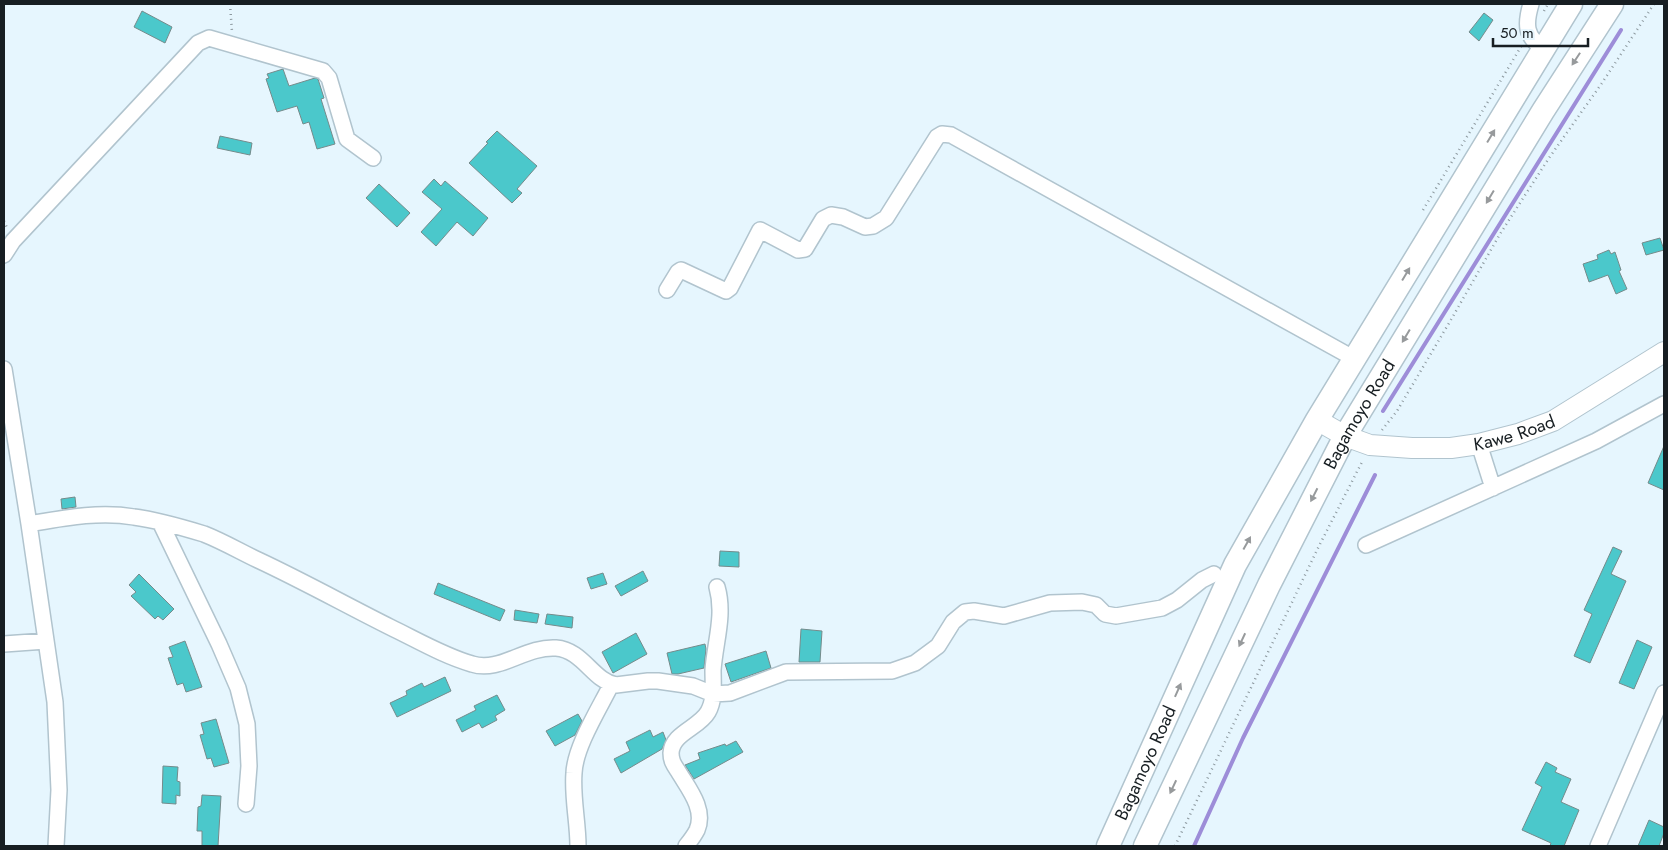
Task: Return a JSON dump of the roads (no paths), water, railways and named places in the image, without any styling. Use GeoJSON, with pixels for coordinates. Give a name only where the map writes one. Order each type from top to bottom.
{"type":"FeatureCollection","features":[{"type":"Feature","properties":{"kind":"highway","name":"Bagamoyo Road"},"geometry":{"type":"LineString","coordinates":[[1108,846],[1235,565],[1317,420],[1571,4]]}},
{"type":"Feature","properties":{"kind":"highway","name":"Bagamoyo Road"},"geometry":{"type":"LineString","coordinates":[[1145,846],[1268,585],[1345,436],[1543,112],[1612,4]]}},
{"type":"Feature","properties":{"kind":"main road","name":"Kawe Road"},"geometry":{"type":"LineString","coordinates":[[1317,420],[1345,436],[1370,445],[1451,448],[1479,444],[1518,434],[1553,421],[1664,352]]}},
{"type":"Feature","properties":{"kind":"street"},"geometry":{"type":"LineString","coordinates":[[1531,4],[1527,25],[1529,35],[1536,44],[1544,49]]}},
{"type":"Feature","properties":{"kind":"street"},"geometry":{"type":"LineString","coordinates":[[4,255],[12,241],[198,43],[208,38],[232,43],[323,70],[329,78],[347,139],[372,158]]}},
{"type":"Feature","properties":{"kind":"street"},"geometry":{"type":"LineString","coordinates":[[667,290],[681,270],[726,291],[730,288],[760,230],[798,250],[805,249],[823,219],[831,215],[843,217],[865,226],[872,226],[886,218],[937,137],[942,134],[951,135],[1355,358]]}},
{"type":"Feature","properties":{"kind":"street"},"geometry":{"type":"LineString","coordinates":[[4,369],[29,524],[55,712],[59,790],[56,846]]}},
{"type":"Feature","properties":{"kind":"street"},"geometry":{"type":"LineString","coordinates":[[1366,544],[1596,441],[1664,404]]}},
{"type":"Feature","properties":{"kind":"street"},"geometry":{"type":"LineString","coordinates":[[1479,444],[1493,488]]}},
{"type":"Feature","properties":{"kind":"street"},"geometry":{"type":"LineString","coordinates":[[29,524],[83,515],[132,516],[160,522],[205,535],[295,577],[434,648],[472,664],[482,667],[494,666],[523,653],[558,648],[570,652],[579,658],[611,685],[658,681],[693,686],[713,694],[730,693],[786,672],[892,671],[915,662],[938,646],[953,622],[965,612],[974,611],[1004,616],[1050,603],[1082,602],[1096,605],[1105,614],[1116,616],[1162,608],[1177,600],[1202,580],[1214,574]]}},
{"type":"Feature","properties":{"kind":"street"},"geometry":{"type":"LineString","coordinates":[[160,522],[220,644],[238,688],[247,724],[249,766],[246,804]]}},
{"type":"Feature","properties":{"kind":"street"},"geometry":{"type":"LineString","coordinates":[[686,846],[697,830],[700,813],[693,796],[672,761],[671,752],[674,744],[681,736],[707,714],[710,709],[713,694],[713,670],[721,616],[717,587]]}},
{"type":"Feature","properties":{"kind":"street"},"geometry":{"type":"LineString","coordinates":[[4,644],[46,642]]}},
{"type":"Feature","properties":{"kind":"street"},"geometry":{"type":"LineString","coordinates":[[578,846],[574,772],[580,746],[611,685]]}},
{"type":"Feature","properties":{"kind":"street"},"geometry":{"type":"LineString","coordinates":[[1598,846],[1659,720],[1664,692]]}},
{"type":"Feature","properties":{"kind":"waterway"},"geometry":{"type":"LineString","coordinates":[[1383,411],[1621,30]]}},
{"type":"Feature","properties":{"kind":"waterway"},"geometry":{"type":"LineString","coordinates":[[1194,846],[1243,738],[1375,475]]}}]}
